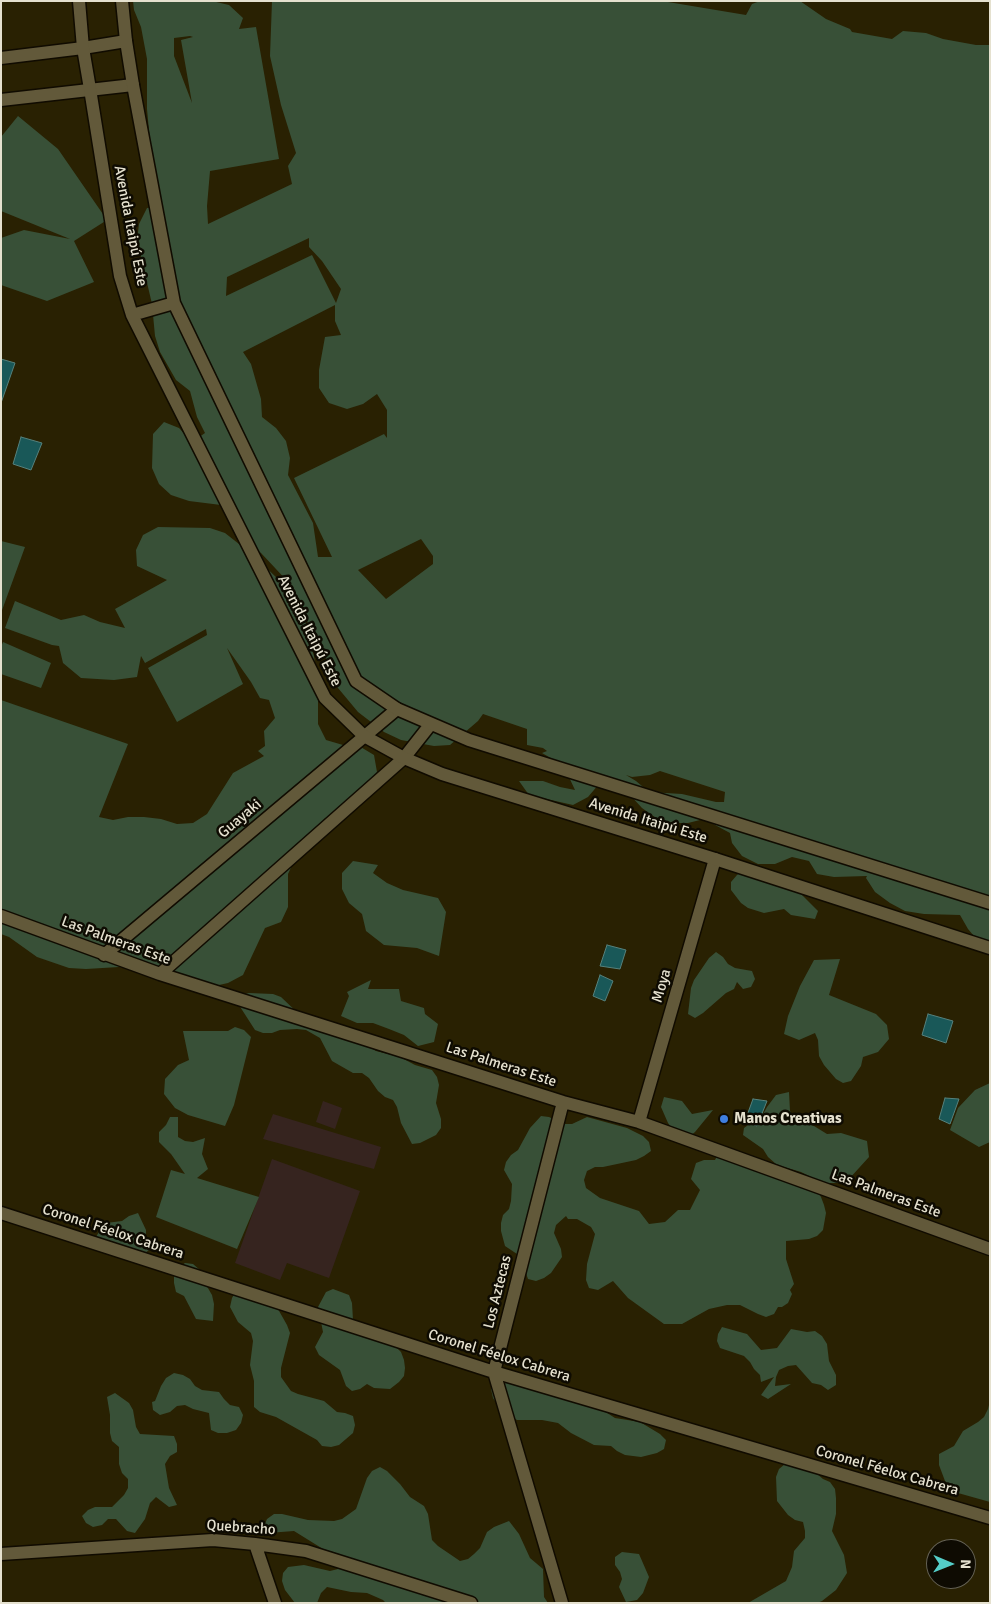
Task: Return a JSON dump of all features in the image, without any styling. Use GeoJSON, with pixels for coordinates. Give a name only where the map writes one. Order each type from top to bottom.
{"type":"FeatureCollection","features":[{"type":"Feature","properties":{"kind":"street","name":"Avenida Itaipú Este"},"geometry":{"type":"LineString","coordinates":[[79,1],[83,48],[120,276],[132,315],[325,698],[364,736],[404,758],[442,774],[715,859],[990,948]]}},
{"type":"Feature","properties":{"kind":"street","name":"Avenida Itaipú Este"},"geometry":{"type":"LineString","coordinates":[[122,1],[132,84],[174,303],[356,681],[397,709],[430,725],[469,740],[990,903]]}},
{"type":"Feature","properties":{"kind":"street"},"geometry":{"type":"LineString","coordinates":[[1,58],[126,41]]}},
{"type":"Feature","properties":{"kind":"street"},"geometry":{"type":"LineString","coordinates":[[1,100],[132,84]]}},
{"type":"Feature","properties":{"kind":"street"},"geometry":{"type":"LineString","coordinates":[[132,315],[174,303]]}},
{"type":"Feature","properties":{"kind":"street","name":"Guayaki"},"geometry":{"type":"LineString","coordinates":[[104,955],[397,709]]}},
{"type":"Feature","properties":{"kind":"street"},"geometry":{"type":"LineString","coordinates":[[160,974],[404,758],[430,725]]}},
{"type":"Feature","properties":{"kind":"street","name":"Moya"},"geometry":{"type":"LineString","coordinates":[[639,1122],[715,859]]}},
{"type":"Feature","properties":{"kind":"street","name":"Las Palmeras Este"},"geometry":{"type":"LineString","coordinates":[[1,916],[160,974],[563,1102],[639,1122],[990,1249]]}},
{"type":"Feature","properties":{"kind":"street","name":"Los Aztecas"},"geometry":{"type":"LineString","coordinates":[[494,1372],[563,1102]]}},
{"type":"Feature","properties":{"kind":"street","name":"Coronel Féelox Cabrera"},"geometry":{"type":"LineString","coordinates":[[1,1213],[494,1372],[990,1518]]}},
{"type":"Feature","properties":{"kind":"street"},"geometry":{"type":"LineString","coordinates":[[494,1372],[562,1603]]}},
{"type":"Feature","properties":{"kind":"street","name":"Quebracho"},"geometry":{"type":"LineString","coordinates":[[1,1554],[213,1540],[255,1544],[306,1551],[471,1603]]}},
{"type":"Feature","properties":{"kind":"street"},"geometry":{"type":"LineString","coordinates":[[255,1544],[274,1603]]}},
{"type":"Feature","properties":{"kind":"shaded area"},"geometry":{"type":"Polygon","coordinates":[[[323,1101],[342,1108],[335,1129],[316,1122],[323,1101]]]}},
{"type":"Feature","properties":{"kind":"shaded area"},"geometry":{"type":"Polygon","coordinates":[[[273,1114],[381,1147],[374,1169],[263,1139],[273,1114]]]}},
{"type":"Feature","properties":{"kind":"shaded area"},"geometry":{"type":"Polygon","coordinates":[[[272,1159],[360,1191],[329,1278],[287,1263],[280,1280],[235,1263],[272,1159]]]}},
{"type":"Feature","properties":{"kind":"green space"},"geometry":{"type":"Polygon","coordinates":[[[133,1],[212,1],[229,5],[243,18],[239,29],[256,27],[279,159],[210,171],[207,206],[208,224],[292,184],[288,166],[296,153],[281,105],[270,56],[272,1],[668,1],[746,15],[752,4],[760,1],[800,1],[826,19],[850,29],[852,32],[892,39],[903,31],[926,33],[943,39],[976,45],[990,45],[990,949],[979,942],[968,929],[960,915],[924,914],[905,911],[875,892],[866,878],[867,876],[834,877],[817,874],[809,861],[792,857],[775,864],[758,864],[742,856],[732,843],[730,833],[704,819],[688,823],[671,823],[656,818],[642,808],[630,795],[599,784],[588,797],[573,805],[529,795],[519,781],[543,781],[575,790],[568,775],[556,761],[542,753],[547,751],[543,748],[527,745],[527,729],[483,714],[478,721],[450,745],[434,746],[401,740],[384,732],[358,712],[326,671],[327,662],[323,650],[313,637],[303,610],[290,584],[261,553],[249,544],[221,505],[189,501],[171,495],[159,484],[152,468],[153,434],[164,422],[179,428],[192,442],[205,433],[197,417],[190,391],[176,380],[160,352],[155,336],[152,304],[137,240],[139,224],[147,208],[162,206],[153,175],[147,109],[147,59],[141,27],[134,10],[133,1]],[[193,37],[174,38],[174,56],[192,103],[181,40],[193,37]],[[309,238],[227,277],[226,296],[312,255],[336,303],[341,289],[322,261],[309,247],[309,238]],[[335,305],[243,352],[251,364],[261,399],[262,417],[276,428],[286,441],[290,458],[288,475],[313,523],[318,557],[332,557],[294,478],[384,434],[387,438],[387,410],[377,394],[363,404],[347,409],[329,403],[319,388],[319,370],[325,337],[341,335],[335,321],[335,305]],[[421,539],[358,570],[386,599],[433,564],[433,556],[421,539]],[[660,771],[650,775],[632,777],[626,775],[649,792],[682,794],[724,802],[725,792],[660,771]]]}},
{"type":"Feature","properties":{"kind":"green space"},"geometry":{"type":"Polygon","coordinates":[[[18,116],[58,149],[107,220],[74,241],[94,282],[47,301],[1,285],[1,238],[24,230],[70,239],[1,211],[1,137],[18,116]]]}},
{"type":"Feature","properties":{"kind":"green space"},"geometry":{"type":"Polygon","coordinates":[[[158,527],[210,528],[225,533],[253,555],[278,579],[298,607],[306,623],[314,656],[318,689],[318,724],[326,740],[343,745],[359,746],[374,755],[377,772],[366,786],[324,819],[315,834],[295,859],[288,874],[288,907],[281,922],[265,928],[243,975],[228,983],[210,987],[135,969],[119,967],[69,968],[37,957],[9,937],[1,934],[1,700],[128,744],[99,817],[113,820],[128,817],[144,817],[161,819],[177,824],[193,823],[207,814],[233,773],[264,756],[258,751],[265,746],[264,731],[275,718],[269,700],[260,698],[227,648],[243,684],[177,722],[148,668],[207,635],[206,629],[145,663],[141,656],[137,677],[114,680],[81,678],[63,663],[59,646],[5,628],[15,601],[61,620],[84,615],[100,622],[125,628],[115,609],[167,580],[137,566],[136,550],[143,535],[158,527]]]}},
{"type":"Feature","properties":{"kind":"green space"},"geometry":{"type":"Polygon","coordinates":[[[1,541],[25,547],[1,613],[1,541]]]}},
{"type":"Feature","properties":{"kind":"green space"},"geometry":{"type":"Polygon","coordinates":[[[3,642],[51,663],[41,688],[1,674],[1,647],[3,642]]]}},
{"type":"Feature","properties":{"kind":"green space"},"geometry":{"type":"Polygon","coordinates":[[[353,861],[378,865],[373,873],[387,883],[403,890],[438,898],[446,912],[439,956],[417,948],[384,945],[366,931],[362,914],[349,903],[342,889],[342,873],[353,861]]]}},
{"type":"Feature","properties":{"kind":"green space"},"geometry":{"type":"Polygon","coordinates":[[[743,869],[793,886],[818,911],[815,919],[791,915],[784,909],[764,913],[748,908],[741,903],[731,890],[731,882],[743,869]]]}},
{"type":"Feature","properties":{"kind":"green space"},"geometry":{"type":"Polygon","coordinates":[[[716,952],[735,968],[752,971],[755,979],[751,987],[743,989],[737,982],[734,989],[726,993],[695,1018],[688,1014],[691,988],[694,980],[709,958],[716,952]]]}},
{"type":"Feature","properties":{"kind":"green space"},"geometry":{"type":"Polygon","coordinates":[[[840,959],[829,995],[876,1014],[887,1025],[889,1039],[878,1052],[863,1057],[861,1066],[851,1081],[843,1083],[836,1079],[824,1065],[819,1056],[818,1040],[815,1033],[799,1040],[784,1034],[788,1016],[800,986],[814,960],[840,959]]]}},
{"type":"Feature","properties":{"kind":"green space"},"geometry":{"type":"Polygon","coordinates":[[[371,980],[368,989],[399,989],[401,1001],[424,1008],[425,1014],[438,1024],[434,1042],[418,1046],[404,1035],[389,1029],[373,1023],[357,1023],[341,1016],[349,996],[347,992],[371,980]]]}},
{"type":"Feature","properties":{"kind":"green space"},"geometry":{"type":"Polygon","coordinates":[[[249,993],[273,994],[281,997],[300,1015],[362,1042],[376,1051],[400,1057],[415,1065],[432,1070],[437,1077],[439,1085],[436,1103],[441,1119],[441,1128],[436,1135],[420,1143],[412,1144],[401,1123],[393,1100],[385,1097],[378,1091],[369,1078],[362,1073],[353,1073],[332,1061],[320,1038],[306,1030],[280,1030],[272,1033],[263,1033],[255,1030],[237,1002],[240,995],[249,993]]]}},
{"type":"Feature","properties":{"kind":"green space"},"geometry":{"type":"Polygon","coordinates":[[[235,1027],[244,1030],[251,1037],[234,1105],[225,1126],[188,1115],[175,1108],[164,1094],[165,1079],[178,1065],[189,1060],[183,1031],[228,1031],[235,1027]]]}},
{"type":"Feature","properties":{"kind":"green space"},"geometry":{"type":"Polygon","coordinates":[[[990,1083],[990,1142],[979,1147],[950,1130],[958,1108],[975,1090],[990,1083]]]}},
{"type":"Feature","properties":{"kind":"green space"},"geometry":{"type":"Polygon","coordinates":[[[789,1092],[790,1111],[795,1120],[814,1126],[827,1134],[841,1133],[867,1141],[869,1157],[849,1179],[841,1183],[823,1183],[801,1172],[776,1164],[763,1149],[743,1135],[744,1128],[751,1123],[758,1123],[776,1095],[789,1092]]]}},
{"type":"Feature","properties":{"kind":"green space"},"geometry":{"type":"Polygon","coordinates":[[[664,1097],[682,1101],[692,1114],[713,1110],[688,1138],[673,1130],[668,1123],[661,1107],[664,1097]]]}},
{"type":"Feature","properties":{"kind":"green space"},"geometry":{"type":"Polygon","coordinates":[[[541,1116],[549,1117],[564,1124],[572,1124],[587,1117],[627,1128],[643,1136],[649,1142],[651,1151],[644,1156],[636,1160],[595,1167],[587,1171],[584,1180],[586,1188],[600,1198],[639,1211],[649,1224],[665,1222],[678,1210],[690,1210],[700,1190],[691,1179],[696,1163],[704,1160],[715,1160],[719,1152],[816,1189],[821,1197],[826,1213],[823,1230],[817,1236],[809,1239],[786,1241],[786,1259],[794,1284],[790,1290],[792,1294],[788,1303],[778,1307],[774,1314],[766,1317],[740,1305],[727,1305],[709,1309],[682,1324],[664,1324],[628,1298],[613,1281],[598,1290],[589,1288],[586,1280],[587,1264],[595,1234],[591,1227],[577,1219],[568,1219],[566,1216],[556,1225],[554,1233],[561,1249],[562,1257],[551,1273],[544,1278],[536,1281],[528,1279],[520,1256],[505,1246],[501,1231],[503,1215],[509,1209],[511,1201],[512,1184],[504,1170],[506,1162],[518,1150],[530,1128],[541,1116]]]}},
{"type":"Feature","properties":{"kind":"green space"},"geometry":{"type":"Polygon","coordinates":[[[170,1117],[178,1117],[178,1137],[185,1141],[193,1142],[205,1138],[202,1154],[208,1169],[197,1178],[259,1197],[237,1249],[156,1217],[171,1170],[185,1174],[171,1154],[159,1142],[159,1132],[166,1125],[170,1117]]]}},
{"type":"Feature","properties":{"kind":"green space"},"geometry":{"type":"Polygon","coordinates":[[[138,1213],[146,1230],[149,1250],[140,1257],[113,1242],[104,1242],[96,1237],[106,1223],[122,1221],[138,1213]]]}},
{"type":"Feature","properties":{"kind":"green space"},"geometry":{"type":"Polygon","coordinates":[[[185,1263],[193,1264],[200,1270],[202,1278],[212,1295],[214,1304],[213,1321],[196,1319],[184,1296],[176,1292],[174,1276],[178,1268],[185,1263]]]}},
{"type":"Feature","properties":{"kind":"green space"},"geometry":{"type":"Polygon","coordinates":[[[333,1289],[349,1295],[352,1303],[353,1320],[395,1346],[401,1352],[405,1368],[404,1376],[390,1389],[374,1388],[367,1384],[360,1389],[352,1391],[346,1386],[340,1370],[319,1355],[315,1347],[323,1332],[318,1307],[326,1292],[333,1289]]]}},
{"type":"Feature","properties":{"kind":"green space"},"geometry":{"type":"Polygon","coordinates":[[[236,1291],[274,1302],[287,1325],[290,1333],[281,1368],[281,1377],[291,1391],[324,1401],[337,1412],[353,1416],[355,1425],[353,1433],[339,1445],[331,1447],[322,1446],[317,1440],[276,1417],[260,1412],[254,1407],[254,1381],[250,1365],[253,1341],[251,1333],[238,1322],[230,1307],[236,1291]]]}},
{"type":"Feature","properties":{"kind":"green space"},"geometry":{"type":"Polygon","coordinates":[[[722,1327],[747,1334],[761,1350],[777,1348],[791,1329],[807,1332],[815,1331],[822,1336],[827,1344],[829,1361],[836,1375],[836,1385],[828,1390],[821,1385],[812,1383],[796,1365],[788,1366],[779,1370],[775,1386],[791,1384],[768,1399],[761,1395],[774,1377],[761,1382],[760,1375],[744,1356],[720,1348],[717,1341],[722,1327]]]}},
{"type":"Feature","properties":{"kind":"green space"},"geometry":{"type":"Polygon","coordinates":[[[174,1373],[190,1379],[195,1386],[202,1390],[219,1392],[230,1405],[239,1407],[243,1415],[241,1423],[236,1430],[218,1433],[211,1430],[209,1413],[185,1405],[177,1406],[170,1412],[160,1415],[153,1410],[152,1402],[155,1401],[161,1386],[166,1378],[174,1373]]]}},
{"type":"Feature","properties":{"kind":"green space"},"geometry":{"type":"Polygon","coordinates":[[[499,1377],[593,1404],[615,1418],[640,1422],[660,1434],[666,1440],[664,1449],[641,1457],[625,1455],[611,1446],[594,1445],[571,1433],[558,1423],[542,1420],[517,1420],[502,1411],[493,1398],[492,1382],[499,1377]]]}},
{"type":"Feature","properties":{"kind":"green space"},"geometry":{"type":"Polygon","coordinates":[[[115,1393],[129,1403],[140,1434],[174,1436],[177,1444],[177,1452],[170,1456],[165,1464],[169,1488],[177,1505],[169,1507],[156,1497],[150,1503],[145,1519],[135,1533],[127,1531],[116,1519],[108,1519],[102,1525],[93,1527],[86,1523],[82,1516],[88,1510],[95,1507],[112,1507],[128,1488],[128,1479],[122,1473],[119,1464],[119,1447],[112,1441],[110,1433],[107,1397],[115,1393]]]}},
{"type":"Feature","properties":{"kind":"green space"},"geometry":{"type":"Polygon","coordinates":[[[990,1401],[990,1502],[958,1493],[945,1481],[939,1465],[939,1454],[954,1446],[963,1431],[984,1417],[990,1401]]]}},
{"type":"Feature","properties":{"kind":"green space"},"geometry":{"type":"Polygon","coordinates":[[[785,1464],[809,1467],[823,1479],[830,1482],[835,1489],[836,1514],[832,1531],[844,1555],[847,1573],[836,1590],[817,1603],[748,1603],[786,1581],[792,1567],[794,1551],[805,1538],[803,1522],[795,1520],[788,1515],[777,1501],[776,1477],[779,1469],[785,1464]]]}},
{"type":"Feature","properties":{"kind":"green space"},"geometry":{"type":"Polygon","coordinates":[[[380,1467],[400,1484],[410,1497],[424,1506],[428,1514],[432,1540],[460,1561],[468,1559],[480,1548],[487,1532],[509,1521],[519,1534],[530,1558],[543,1569],[544,1597],[548,1603],[479,1603],[474,1601],[465,1603],[386,1603],[367,1593],[327,1587],[321,1593],[317,1603],[295,1603],[285,1590],[282,1581],[283,1573],[288,1567],[304,1565],[330,1571],[338,1569],[343,1561],[339,1554],[323,1549],[294,1531],[268,1533],[264,1526],[267,1519],[274,1514],[282,1514],[308,1520],[334,1521],[342,1519],[356,1509],[367,1478],[372,1471],[380,1467]]]}},
{"type":"Feature","properties":{"kind":"green space"},"geometry":{"type":"Polygon","coordinates":[[[622,1552],[639,1554],[649,1577],[643,1593],[637,1600],[626,1602],[619,1587],[622,1579],[615,1565],[615,1557],[622,1552]]]}},
{"type":"Feature","properties":{"kind":"water"},"geometry":{"type":"Polygon","coordinates":[[[1,359],[15,363],[1,403],[1,359]]]}},
{"type":"Feature","properties":{"kind":"water"},"geometry":{"type":"Polygon","coordinates":[[[21,437],[42,443],[31,470],[13,464],[21,437]]]}},
{"type":"Feature","properties":{"kind":"water"},"geometry":{"type":"Polygon","coordinates":[[[607,945],[626,950],[620,969],[600,966],[607,945]]]}},
{"type":"Feature","properties":{"kind":"water"},"geometry":{"type":"Polygon","coordinates":[[[600,975],[613,981],[605,1001],[593,996],[600,975]]]}},
{"type":"Feature","properties":{"kind":"water"},"geometry":{"type":"Polygon","coordinates":[[[928,1014],[953,1021],[946,1043],[922,1035],[928,1014]]]}},
{"type":"Feature","properties":{"kind":"water"},"geometry":{"type":"Polygon","coordinates":[[[945,1098],[959,1099],[950,1124],[939,1119],[945,1098]]]}},
{"type":"Feature","properties":{"kind":"water"},"geometry":{"type":"Polygon","coordinates":[[[753,1099],[767,1101],[757,1126],[745,1121],[753,1099]]]}},
{"type":"Feature","properties":{"kind":"place","name":"Manos Creativas"},"geometry":{"type":"Point","coordinates":[724,1119]}}]}
